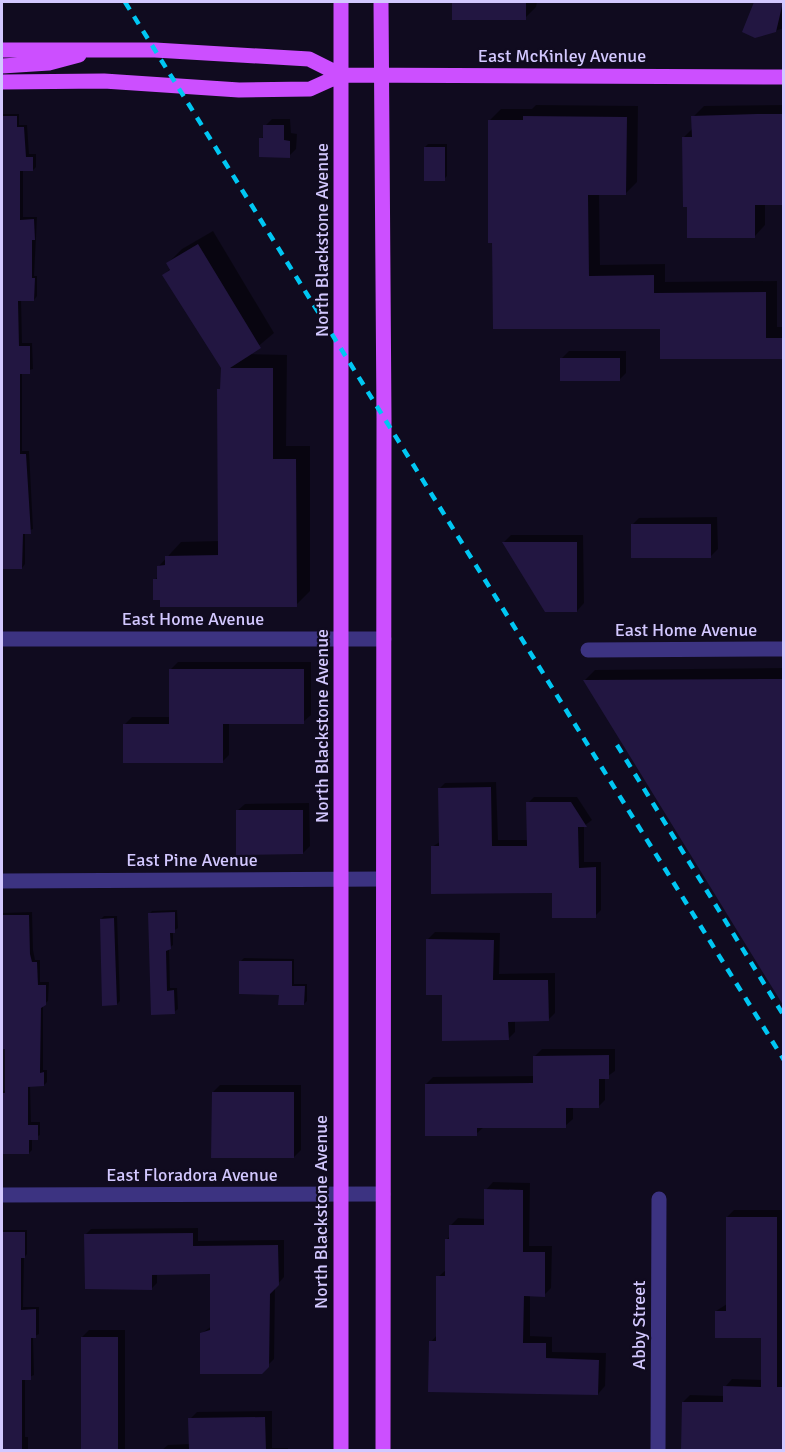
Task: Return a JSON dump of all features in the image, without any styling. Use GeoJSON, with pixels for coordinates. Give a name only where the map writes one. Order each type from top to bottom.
{"type":"FeatureCollection","features":[{"type":"Feature","properties":{"kind":"main road","name":"North Blackstone Avenue"},"geometry":{"type":"LineString","coordinates":[[341,2],[341,1450]]}},
{"type":"Feature","properties":{"kind":"main road"},"geometry":{"type":"LineString","coordinates":[[381,2],[384,639],[383,1450]]}},
{"type":"Feature","properties":{"kind":"main road","name":"East McKinley Avenue"},"geometry":{"type":"LineString","coordinates":[[2,50],[99,50],[309,59],[341,75]]}},
{"type":"Feature","properties":{"kind":"main road"},"geometry":{"type":"LineString","coordinates":[[2,66],[49,63],[99,50]]}},
{"type":"Feature","properties":{"kind":"main road","name":"East McKinley Avenue"},"geometry":{"type":"LineString","coordinates":[[2,82],[104,81],[239,90],[310,89],[341,75],[783,77]]}},
{"type":"Feature","properties":{"kind":"street","name":"East Home Avenue"},"geometry":{"type":"LineString","coordinates":[[2,639],[384,639]]}},
{"type":"Feature","properties":{"kind":"street","name":"East Home Avenue"},"geometry":{"type":"LineString","coordinates":[[588,650],[783,649]]}},
{"type":"Feature","properties":{"kind":"street","name":"East Pine Avenue"},"geometry":{"type":"LineString","coordinates":[[2,881],[383,879]]}},
{"type":"Feature","properties":{"kind":"street","name":"East Floradora Avenue"},"geometry":{"type":"LineString","coordinates":[[2,1195],[383,1194]]}},
{"type":"Feature","properties":{"kind":"street","name":"Abby Street"},"geometry":{"type":"LineString","coordinates":[[658,1450],[659,1199]]}},
{"type":"Feature","properties":{"kind":"building"},"geometry":{"type":"Polygon","coordinates":[[[452,2],[526,2],[526,20],[452,20],[452,2]]]}},
{"type":"Feature","properties":{"kind":"building"},"geometry":{"type":"Polygon","coordinates":[[[754,2],[783,2],[776,32],[755,38],[742,32],[754,2]]]}},
{"type":"Feature","properties":{"kind":"building"},"geometry":{"type":"Polygon","coordinates":[[[783,114],[783,205],[755,205],[755,238],[687,238],[687,207],[683,207],[682,137],[692,137],[691,116],[783,114]]]}},
{"type":"Feature","properties":{"kind":"building"},"geometry":{"type":"Polygon","coordinates":[[[2,116],[17,116],[17,127],[24,127],[26,157],[33,157],[33,171],[20,171],[20,220],[34,219],[35,240],[32,240],[34,301],[18,301],[19,346],[30,346],[30,374],[20,374],[20,454],[26,454],[31,534],[23,534],[22,569],[2,569],[2,116]]]}},
{"type":"Feature","properties":{"kind":"building"},"geometry":{"type":"Polygon","coordinates":[[[523,116],[627,117],[626,195],[588,195],[589,276],[654,275],[654,293],[766,292],[766,338],[783,338],[783,359],[660,359],[660,329],[493,329],[492,243],[488,243],[488,120],[523,120],[523,116]]]}},
{"type":"Feature","properties":{"kind":"building"},"geometry":{"type":"Polygon","coordinates":[[[263,125],[284,125],[284,140],[290,141],[290,158],[259,157],[259,138],[263,138],[263,125]]]}},
{"type":"Feature","properties":{"kind":"building"},"geometry":{"type":"Polygon","coordinates":[[[424,147],[445,147],[445,181],[424,181],[424,147]]]}},
{"type":"Feature","properties":{"kind":"building"},"geometry":{"type":"Polygon","coordinates":[[[198,244],[261,348],[230,368],[273,368],[273,459],[296,459],[297,607],[160,607],[160,600],[153,600],[153,579],[157,579],[157,566],[165,565],[165,556],[218,555],[217,389],[220,389],[221,368],[162,275],[170,270],[166,263],[198,244]]]}},
{"type":"Feature","properties":{"kind":"building"},"geometry":{"type":"Polygon","coordinates":[[[560,358],[620,358],[620,381],[560,381],[560,358]]]}},
{"type":"Feature","properties":{"kind":"building"},"geometry":{"type":"Polygon","coordinates":[[[631,524],[711,524],[711,558],[631,558],[631,524]]]}},
{"type":"Feature","properties":{"kind":"building"},"geometry":{"type":"Polygon","coordinates":[[[502,542],[577,542],[577,612],[545,612],[502,542]]]}},
{"type":"Feature","properties":{"kind":"building"},"geometry":{"type":"Polygon","coordinates":[[[169,669],[304,669],[304,724],[223,724],[223,763],[123,763],[123,724],[169,724],[169,669]]]}},
{"type":"Feature","properties":{"kind":"building"},"geometry":{"type":"Polygon","coordinates":[[[783,679],[783,1005],[583,680],[783,679]]]}},
{"type":"Feature","properties":{"kind":"building"},"geometry":{"type":"Polygon","coordinates":[[[491,787],[492,846],[527,846],[526,802],[571,802],[587,827],[578,827],[579,868],[596,867],[596,918],[552,918],[552,893],[431,894],[431,846],[439,846],[438,788],[491,787]]]}},
{"type":"Feature","properties":{"kind":"building"},"geometry":{"type":"Polygon","coordinates":[[[236,810],[303,810],[303,854],[236,855],[236,810]]]}},
{"type":"Feature","properties":{"kind":"building"},"geometry":{"type":"Polygon","coordinates":[[[175,912],[175,933],[170,933],[171,949],[166,951],[167,991],[174,990],[175,1014],[151,1015],[148,913],[175,912]]]}},
{"type":"Feature","properties":{"kind":"building"},"geometry":{"type":"Polygon","coordinates":[[[2,915],[29,915],[30,954],[32,962],[37,962],[38,985],[46,985],[46,1005],[41,1008],[40,1073],[44,1072],[44,1086],[28,1087],[28,1125],[38,1125],[38,1140],[29,1140],[29,1154],[3,1154],[2,1093],[5,1093],[5,1049],[2,1049],[2,915]]]}},
{"type":"Feature","properties":{"kind":"building"},"geometry":{"type":"Polygon","coordinates":[[[114,918],[117,1005],[102,1006],[100,919],[114,918]]]}},
{"type":"Feature","properties":{"kind":"building"},"geometry":{"type":"Polygon","coordinates":[[[426,939],[494,940],[493,980],[548,980],[549,1021],[508,1022],[509,1040],[442,1041],[442,995],[426,995],[426,939]]]}},
{"type":"Feature","properties":{"kind":"building"},"geometry":{"type":"Polygon","coordinates":[[[239,961],[292,961],[292,986],[305,986],[304,1005],[278,1005],[279,995],[239,994],[239,961]]]}},
{"type":"Feature","properties":{"kind":"building"},"geometry":{"type":"Polygon","coordinates":[[[609,1055],[609,1079],[599,1079],[599,1108],[566,1108],[566,1128],[477,1128],[477,1136],[425,1136],[425,1084],[533,1083],[533,1056],[609,1055]]]}},
{"type":"Feature","properties":{"kind":"building"},"geometry":{"type":"Polygon","coordinates":[[[212,1092],[294,1092],[294,1158],[211,1158],[212,1092]]]}},
{"type":"Feature","properties":{"kind":"building"},"geometry":{"type":"Polygon","coordinates":[[[484,1189],[523,1190],[523,1252],[545,1252],[545,1297],[524,1296],[523,1343],[546,1343],[546,1358],[599,1360],[598,1395],[428,1392],[429,1341],[436,1341],[436,1276],[445,1276],[445,1239],[449,1239],[449,1225],[484,1225],[484,1189]]]}},
{"type":"Feature","properties":{"kind":"building"},"geometry":{"type":"Polygon","coordinates":[[[726,1217],[777,1217],[777,1387],[783,1387],[783,1450],[681,1450],[682,1402],[723,1402],[723,1386],[761,1387],[761,1338],[715,1338],[715,1311],[726,1311],[726,1217]]]}},
{"type":"Feature","properties":{"kind":"building"},"geometry":{"type":"Polygon","coordinates":[[[2,1232],[25,1232],[25,1258],[21,1258],[21,1310],[36,1309],[36,1338],[31,1338],[31,1380],[22,1380],[22,1450],[2,1450],[2,1232]]]}},
{"type":"Feature","properties":{"kind":"building"},"geometry":{"type":"Polygon","coordinates":[[[193,1233],[193,1246],[278,1245],[279,1285],[270,1294],[269,1367],[262,1374],[200,1374],[200,1333],[210,1330],[210,1274],[152,1275],[152,1290],[85,1289],[84,1234],[193,1233]]]}},
{"type":"Feature","properties":{"kind":"building"},"geometry":{"type":"Polygon","coordinates":[[[81,1337],[118,1337],[118,1450],[81,1450],[81,1337]]]}},
{"type":"Feature","properties":{"kind":"building"},"geometry":{"type":"Polygon","coordinates":[[[265,1417],[266,1450],[189,1450],[188,1418],[265,1417]]]}},
{"type":"Feature","properties":{"kind":"railway"},"geometry":{"type":"LineString","coordinates":[[125,2],[784,1060]]}},
{"type":"Feature","properties":{"kind":"railway"},"geometry":{"type":"LineString","coordinates":[[617,745],[784,1016]]}}]}
